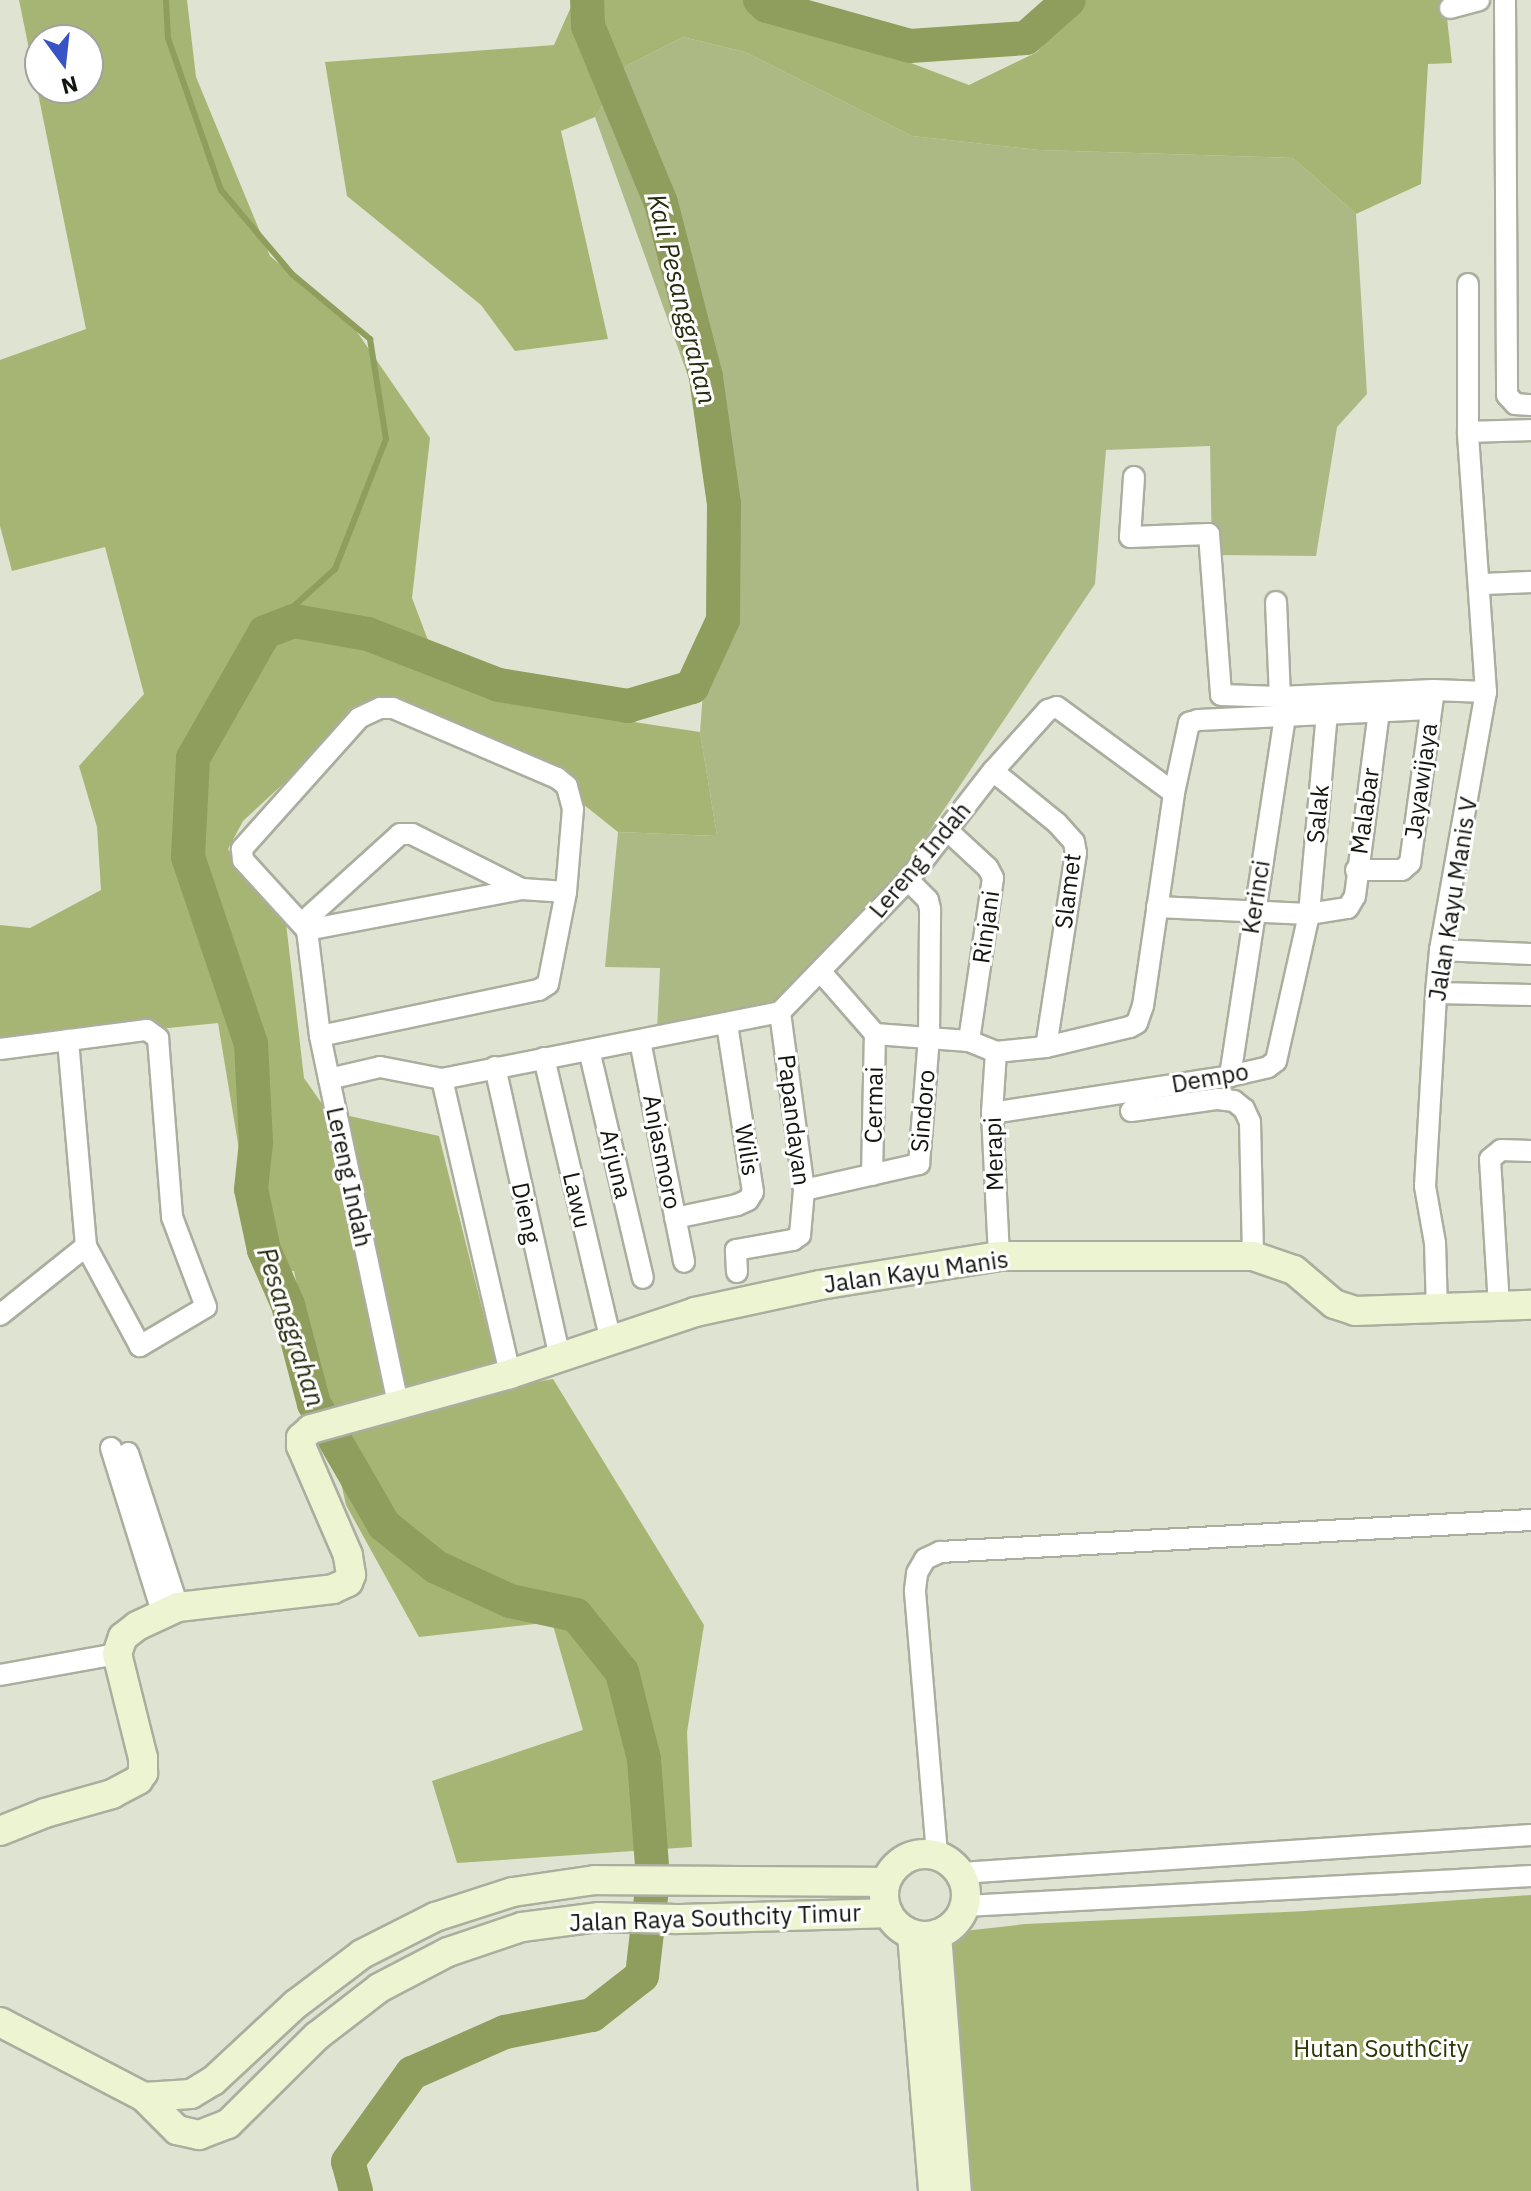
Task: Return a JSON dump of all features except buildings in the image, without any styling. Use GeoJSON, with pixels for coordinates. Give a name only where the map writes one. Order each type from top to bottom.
{"type":"FeatureCollection","features":[{"type":"Feature","properties":{"kind":"street"},"geometry":{"type":"LineString","coordinates":[[1450,8],[1479,0]]}},
{"type":"Feature","properties":{"kind":"street"},"geometry":{"type":"LineString","coordinates":[[1505,0],[1507,395],[1515,404],[1531,405]]}},
{"type":"Feature","properties":{"kind":"street","name":"Jalan Kayu Manis V"},"geometry":{"type":"LineString","coordinates":[[1437,1310],[1435,1243],[1425,1186],[1436,993],[1440,950],[1486,692],[1481,584],[1468,432],[1468,284]]}},
{"type":"Feature","properties":{"kind":"street"},"geometry":{"type":"LineString","coordinates":[[1468,432],[1531,430]]}},
{"type":"Feature","properties":{"kind":"street"},"geometry":{"type":"LineString","coordinates":[[1134,477],[1130,537],[1209,534],[1221,695],[1432,700]]}},
{"type":"Feature","properties":{"kind":"street"},"geometry":{"type":"LineString","coordinates":[[1481,584],[1531,582]]}},
{"type":"Feature","properties":{"kind":"street"},"geometry":{"type":"LineString","coordinates":[[1276,602],[1280,697]]}},
{"type":"Feature","properties":{"kind":"street"},"geometry":{"type":"LineString","coordinates":[[821,972],[875,1034],[969,1041],[996,1052],[1046,1047],[1114,1033],[1137,1023],[1143,1006],[1174,793],[1189,723],[1198,720],[1379,712],[1486,692]]}},
{"type":"Feature","properties":{"kind":"street","name":"Jayawijaya"},"geometry":{"type":"LineString","coordinates":[[1356,870],[1402,870],[1410,863],[1432,700]]}},
{"type":"Feature","properties":{"kind":"street","name":"Lereng Indah"},"geometry":{"type":"LineString","coordinates":[[398,1403],[329,1079],[380,1067],[442,1079],[727,1025],[780,1012],[908,880],[993,771],[1048,710],[1057,707],[1174,793]]}},
{"type":"Feature","properties":{"kind":"street"},"geometry":{"type":"LineString","coordinates":[[320,1036],[544,987],[551,980],[566,892],[573,809],[567,786],[557,778],[393,708],[380,708],[359,718],[242,849],[243,860],[304,926],[320,1036],[329,1079]]}},
{"type":"Feature","properties":{"kind":"street","name":"Malabar"},"geometry":{"type":"LineString","coordinates":[[1309,914],[1348,908],[1355,896],[1379,712]]}},
{"type":"Feature","properties":{"kind":"street","name":"Salak"},"geometry":{"type":"LineString","coordinates":[[1309,914],[1327,714]]}},
{"type":"Feature","properties":{"kind":"street","name":"Kerinci"},"geometry":{"type":"LineString","coordinates":[[1230,1076],[1253,910],[1285,718]]}},
{"type":"Feature","properties":{"kind":"street","name":"Slamet"},"geometry":{"type":"LineString","coordinates":[[993,771],[1057,823],[1074,842],[1076,853],[1046,1047]]}},
{"type":"Feature","properties":{"kind":"street","name":"Rinjani"},"geometry":{"type":"LineString","coordinates":[[948,831],[988,868],[993,878],[969,1041]]}},
{"type":"Feature","properties":{"kind":"street"},"geometry":{"type":"LineString","coordinates":[[304,926],[400,834],[412,834],[522,889]]}},
{"type":"Feature","properties":{"kind":"street"},"geometry":{"type":"LineString","coordinates":[[908,880],[930,904],[929,1036]]}},
{"type":"Feature","properties":{"kind":"street"},"geometry":{"type":"LineString","coordinates":[[304,926],[522,889],[566,892]]}},
{"type":"Feature","properties":{"kind":"street"},"geometry":{"type":"LineString","coordinates":[[1157,907],[1309,914]]}},
{"type":"Feature","properties":{"kind":"street","name":"Dempo"},"geometry":{"type":"LineString","coordinates":[[992,1113],[1230,1076],[1268,1067],[1279,1055],[1309,914]]}},
{"type":"Feature","properties":{"kind":"street"},"geometry":{"type":"LineString","coordinates":[[1440,950],[1531,954]]}},
{"type":"Feature","properties":{"kind":"street"},"geometry":{"type":"LineString","coordinates":[[1436,993],[1531,995]]}},
{"type":"Feature","properties":{"kind":"street","name":"Papandayan"},"geometry":{"type":"LineString","coordinates":[[737,1272],[736,1250],[793,1240],[800,1235],[804,1190],[780,1012]]}},
{"type":"Feature","properties":{"kind":"street","name":"Wilis"},"geometry":{"type":"LineString","coordinates":[[675,1218],[737,1205],[748,1200],[753,1192],[727,1025]]}},
{"type":"Feature","properties":{"kind":"street"},"geometry":{"type":"LineString","coordinates":[[0,1049],[68,1040],[147,1030],[158,1038],[172,1217],[206,1307],[140,1346],[86,1246],[68,1040]]}},
{"type":"Feature","properties":{"kind":"street","name":"Cermai"},"geometry":{"type":"LineString","coordinates":[[872,1175],[875,1034]]}},
{"type":"Feature","properties":{"kind":"street","name":"Sindoro"},"geometry":{"type":"LineString","coordinates":[[804,1190],[919,1164],[929,1036]]}},
{"type":"Feature","properties":{"kind":"street","name":"Anjasmoro"},"geometry":{"type":"LineString","coordinates":[[640,1041],[684,1262]]}},
{"type":"Feature","properties":{"kind":"street","name":"Arjuna"},"geometry":{"type":"LineString","coordinates":[[589,1050],[643,1278]]}},
{"type":"Feature","properties":{"kind":"street","name":"Merapi"},"geometry":{"type":"LineString","coordinates":[[996,1052],[992,1113],[999,1256]]}},
{"type":"Feature","properties":{"kind":"street","name":"Lawu"},"geometry":{"type":"LineString","coordinates":[[544,1058],[611,1342]]}},
{"type":"Feature","properties":{"kind":"street","name":"Dieng"},"geometry":{"type":"LineString","coordinates":[[495,1067],[560,1358]]}},
{"type":"Feature","properties":{"kind":"street"},"geometry":{"type":"LineString","coordinates":[[442,1079],[510,1374]]}},
{"type":"Feature","properties":{"kind":"street"},"geometry":{"type":"LineString","coordinates":[[1131,1111],[1218,1099],[1234,1101],[1244,1109],[1250,1122],[1253,1256]]}},
{"type":"Feature","properties":{"kind":"street"},"geometry":{"type":"LineString","coordinates":[[1499,1306],[1490,1159],[1501,1150],[1531,1151]]}},
{"type":"Feature","properties":{"kind":"street"},"geometry":{"type":"LineString","coordinates":[[0,1315],[86,1246]]}},
{"type":"Feature","properties":{"kind":"street","name":"Jalan Kayu Manis"},"geometry":{"type":"LineString","coordinates":[[398,1403],[510,1374],[695,1312],[820,1285],[999,1256],[1253,1256],[1294,1270],[1334,1304],[1345,1309],[1437,1310],[1531,1305]]}},
{"type":"Feature","properties":{"kind":"street"},"geometry":{"type":"LineString","coordinates":[[0,1831],[45,1813],[112,1794],[138,1780],[143,1773],[143,1758],[117,1654],[123,1637],[170,1610],[333,1589],[348,1582],[351,1575],[348,1555],[301,1446],[301,1438],[311,1429],[398,1403]]}},
{"type":"Feature","properties":{"kind":"street"},"geometry":{"type":"LineString","coordinates":[[119,1451],[170,1610]]}},
{"type":"Feature","properties":{"kind":"street"},"geometry":{"type":"LineString","coordinates":[[937,1854],[915,1590],[917,1573],[925,1559],[940,1552],[1531,1520]]}},
{"type":"Feature","properties":{"kind":"street"},"geometry":{"type":"LineString","coordinates":[[0,1675],[117,1654]]}},
{"type":"Feature","properties":{"kind":"street"},"geometry":{"type":"LineString","coordinates":[[961,1873],[1531,1835]]}},
{"type":"Feature","properties":{"kind":"street"},"geometry":{"type":"LineString","coordinates":[[921,1853],[937,1854],[951,1862],[961,1873],[966,1889],[965,1906],[949,1928],[924,1934],[902,1930],[884,1903],[885,1882],[893,1868],[905,1858],[921,1853]]}},
{"type":"Feature","properties":{"kind":"street"},"geometry":{"type":"LineString","coordinates":[[965,1906],[1531,1876]]}},
{"type":"Feature","properties":{"kind":"street","name":"Jalan Raya Southcity Timur"},"geometry":{"type":"LineString","coordinates":[[144,2097],[191,2094],[296,2004],[362,1954],[435,1917],[527,1890],[595,1880],[885,1882]]}},
{"type":"Feature","properties":{"kind":"street","name":"Jalan Raya Southcity Timur"},"geometry":{"type":"LineString","coordinates":[[0,2022],[144,2097],[177,2130],[199,2135],[228,2124],[317,2036],[379,1988],[448,1952],[522,1927],[599,1917],[677,1919],[888,1913]]}},
{"type":"Feature","properties":{"kind":"street"},"geometry":{"type":"LineString","coordinates":[[924,1934],[933,2191]]}},
{"type":"Feature","properties":{"kind":"street"},"geometry":{"type":"LineString","coordinates":[[924,1934],[957,2191]]}},
{"type":"Feature","properties":{"kind":"green space"},"geometry":{"type":"Polygon","coordinates":[[[19,0],[187,0],[196,77],[270,256],[353,326],[430,438],[412,598],[434,656],[494,701],[700,732],[717,836],[618,832],[564,789],[374,700],[243,821],[228,849],[250,883],[286,923],[304,1078],[327,1111],[439,1136],[502,1388],[553,1379],[704,1625],[687,1732],[692,1847],[457,1863],[432,1781],[583,1730],[552,1622],[419,1637],[346,1505],[294,1271],[259,1270],[218,1023],[0,1045],[0,925],[30,928],[101,890],[97,827],[79,766],[144,694],[105,547],[12,571],[0,526],[0,360],[86,329],[40,104],[104,104],[104,24],[24,25],[19,0]]]}},
{"type":"Feature","properties":{"kind":"green space"},"geometry":{"type":"Polygon","coordinates":[[[574,0],[778,0],[837,35],[969,85],[1037,52],[1083,0],[1445,0],[1452,63],[1428,64],[1421,184],[1356,214],[1293,158],[1039,150],[912,136],[745,52],[683,37],[626,66],[595,117],[561,131],[608,339],[515,351],[481,305],[347,196],[325,62],[554,45],[574,0]]]}},
{"type":"Feature","properties":{"kind":"green space"},"geometry":{"type":"Polygon","coordinates":[[[683,37],[745,52],[912,136],[1039,150],[1293,158],[1356,214],[1367,394],[1337,427],[1316,556],[1212,555],[1210,446],[1106,450],[1095,584],[886,896],[769,1008],[657,1030],[660,968],[605,967],[618,832],[717,836],[700,732],[720,465],[595,117],[626,66],[683,37]]]}},
{"type":"Feature","properties":{"kind":"green space","name":"Hutan SouthCity"},"geometry":{"type":"Polygon","coordinates":[[[1531,1895],[1531,2191],[957,2191],[937,1934],[1026,1924],[1305,1911],[1531,1895]]]}},
{"type":"Feature","properties":{"kind":"waterway"},"geometry":{"type":"LineString","coordinates":[[166,0],[168,38],[221,190],[292,274],[370,339],[386,439],[335,569],[265,632]]}},
{"type":"Feature","properties":{"kind":"waterway","name":"Pesanggrahan"},"geometry":{"type":"LineString","coordinates":[[356,2191],[348,2162],[412,2073],[505,2032],[592,2015],[642,1976],[653,1879],[644,1759],[622,1672],[576,1615],[510,1601],[436,1567],[384,1525],[314,1404],[288,1305],[264,1250],[251,1189],[256,1142],[251,1044],[188,857],[193,758],[265,632],[294,621],[368,634],[499,685],[628,706],[692,687],[723,620],[724,504],[706,377],[661,203],[588,26],[587,0]]}},
{"type":"Feature","properties":{"kind":"waterway","name":"Kali Pesanggrahan"},"geometry":{"type":"LineString","coordinates":[[760,0],[767,6],[910,46],[1026,38],[1069,0]]}}]}
